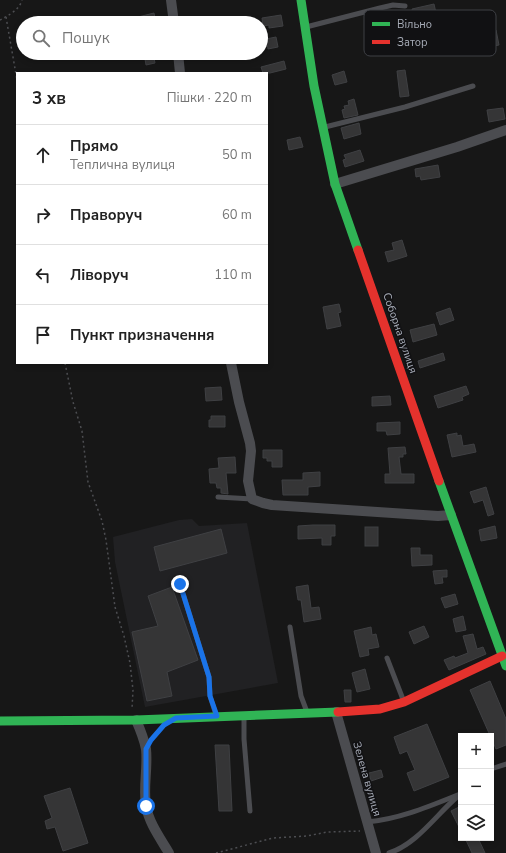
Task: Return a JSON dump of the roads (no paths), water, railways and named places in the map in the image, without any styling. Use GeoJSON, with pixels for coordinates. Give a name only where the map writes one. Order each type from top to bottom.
{"type":"FeatureCollection","features":[{"type":"Feature","properties":{"kind":"street"},"geometry":{"type":"LineString","coordinates":[[170,0],[173,16]]}},
{"type":"Feature","properties":{"kind":"street","name":"Соборна вулиця"},"geometry":{"type":"LineString","coordinates":[[301,0],[314,86],[335,184],[451,515],[506,666]]}},
{"type":"Feature","properties":{"kind":"street"},"geometry":{"type":"LineString","coordinates":[[179,60],[180,72]]}},
{"type":"Feature","properties":{"kind":"street"},"geometry":{"type":"LineString","coordinates":[[335,184],[457,147],[506,130]]}},
{"type":"Feature","properties":{"kind":"street"},"geometry":{"type":"LineString","coordinates":[[230,364],[250,443],[251,452],[248,481],[252,499],[272,505],[438,516],[451,515]]}},
{"type":"Feature","properties":{"kind":"street"},"geometry":{"type":"LineString","coordinates":[[0,721],[136,720],[380,709],[404,702],[502,656]]}},
{"type":"Feature","properties":{"kind":"street","name":"Зелена вулиця"},"geometry":{"type":"LineString","coordinates":[[336,712],[376,853]]}},
{"type":"Feature","properties":{"kind":"street"},"geometry":{"type":"LineString","coordinates":[[136,720],[146,749],[146,806],[155,830],[169,853]]}},
{"type":"Feature","properties":{"kind":"lane"},"geometry":{"type":"LineString","coordinates":[[372,10],[393,5],[405,6]]}},
{"type":"Feature","properties":{"kind":"lane"},"geometry":{"type":"LineString","coordinates":[[305,27],[364,12]]}},
{"type":"Feature","properties":{"kind":"lane"},"geometry":{"type":"LineString","coordinates":[[322,128],[405,107],[473,86]]}},
{"type":"Feature","properties":{"kind":"lane"},"geometry":{"type":"LineString","coordinates":[[218,497],[252,499]]}},
{"type":"Feature","properties":{"kind":"lane"},"geometry":{"type":"LineString","coordinates":[[180,584],[209,677],[210,696],[217,716]]}},
{"type":"Feature","properties":{"kind":"lane"},"geometry":{"type":"LineString","coordinates":[[290,627],[301,696],[307,713]]}},
{"type":"Feature","properties":{"kind":"lane"},"geometry":{"type":"LineString","coordinates":[[387,658],[404,702]]}},
{"type":"Feature","properties":{"kind":"lane"},"geometry":{"type":"LineString","coordinates":[[244,715],[244,739],[250,811]]}},
{"type":"Feature","properties":{"kind":"lane"},"geometry":{"type":"LineString","coordinates":[[494,768],[506,764]]}},
{"type":"Feature","properties":{"kind":"lane"},"geometry":{"type":"LineString","coordinates":[[369,827],[458,794]]}},
{"type":"Feature","properties":{"kind":"lane"},"geometry":{"type":"LineString","coordinates":[[389,853],[404,846],[422,831],[458,795]]}}]}
